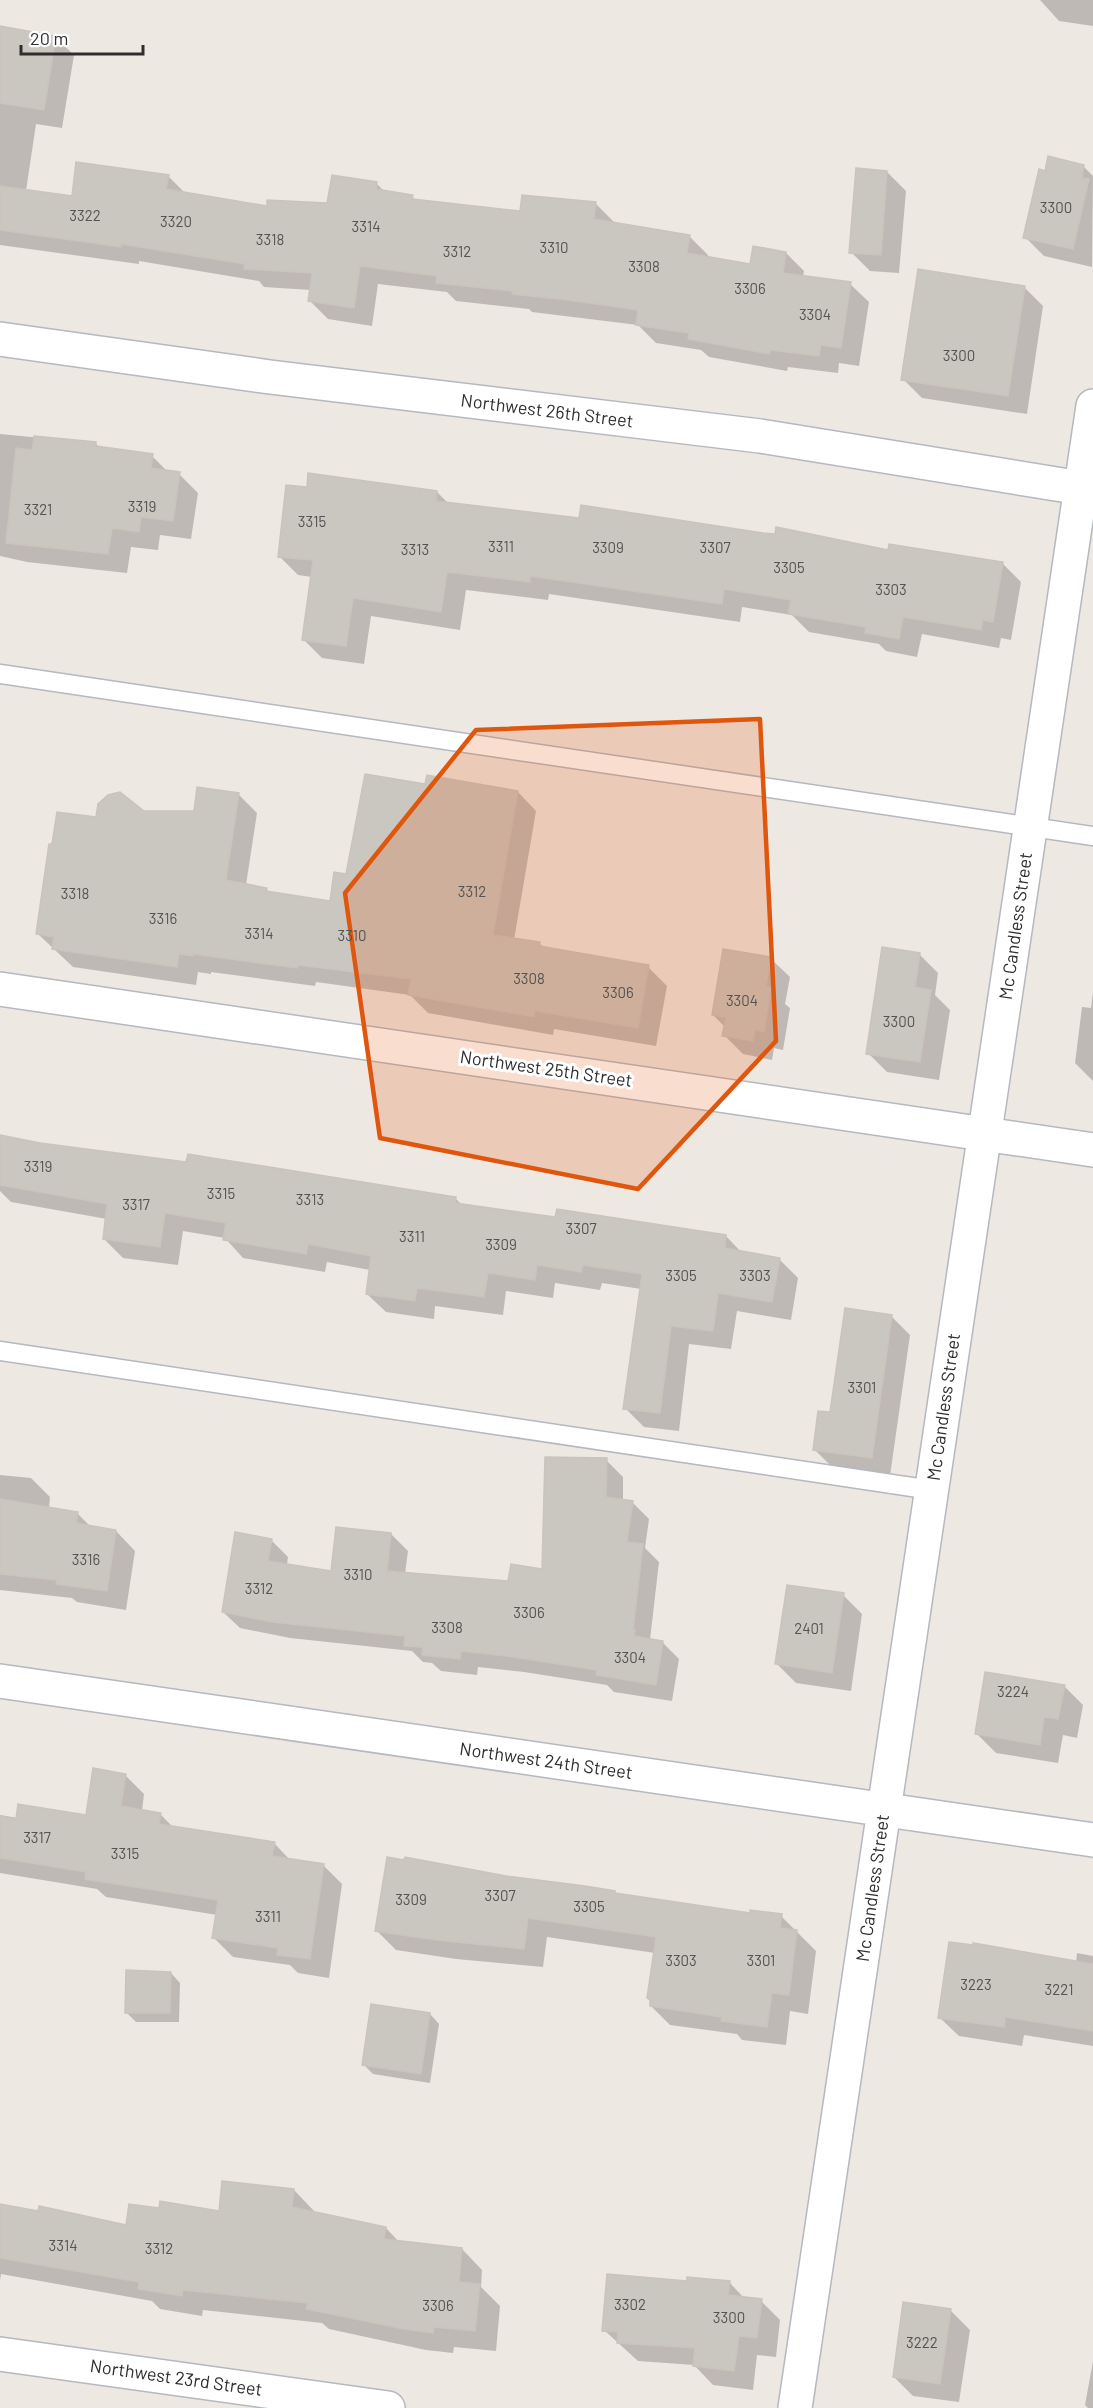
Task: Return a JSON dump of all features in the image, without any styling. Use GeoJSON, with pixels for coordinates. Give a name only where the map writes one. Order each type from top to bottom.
{"type":"FeatureCollection","features":[{"type":"Feature","properties":{"kind":"street","name":"Northwest 26th Street"},"geometry":{"type":"LineString","coordinates":[[0,339],[270,377],[760,436],[1087,489]]}},
{"type":"Feature","properties":{"kind":"street","name":"Mc Candless Street"},"geometry":{"type":"LineString","coordinates":[[795,2408],[1030,827],[1087,489],[1093,406]]}},
{"type":"Feature","properties":{"kind":"street","name":"Northwest 25th Street"},"geometry":{"type":"LineString","coordinates":[[0,989],[1093,1150]]}},
{"type":"Feature","properties":{"kind":"street","name":"Northwest 24th Street"},"geometry":{"type":"LineString","coordinates":[[0,1681],[1093,1840]]}},
{"type":"Feature","properties":{"kind":"street","name":"Northwest 23rd Street"},"geometry":{"type":"LineString","coordinates":[[0,2354],[388,2408]]}},
{"type":"Feature","properties":{"kind":"lane"},"geometry":{"type":"LineString","coordinates":[[0,674],[1093,836]]}},
{"type":"Feature","properties":{"kind":"lane"},"geometry":{"type":"LineString","coordinates":[[0,1351],[932,1490]]}},
{"type":"Feature","properties":{"kind":"highlighted area"},"geometry":{"type":"Polygon","coordinates":[[[760,719],[776,1041],[638,1189],[380,1138],[345,893],[476,730],[760,719]]]}},
{"type":"Feature","properties":{"kind":"building"},"geometry":{"type":"Polygon","coordinates":[[[0,26],[56,36],[44,110],[0,103],[0,26]]]}},
{"type":"Feature","properties":{"kind":"building"},"geometry":{"type":"Polygon","coordinates":[[[1048,156],[1084,165],[1082,178],[1089,179],[1073,249],[1023,238],[1039,169],[1045,171],[1048,156]]]}},
{"type":"Feature","properties":{"kind":"building"},"geometry":{"type":"Polygon","coordinates":[[[76,162],[169,175],[166,189],[267,206],[267,200],[327,203],[332,175],[377,182],[376,189],[413,195],[412,199],[520,211],[522,195],[596,202],[594,219],[690,235],[687,253],[750,264],[753,246],[786,252],[783,273],[851,282],[841,348],[821,345],[819,356],[770,350],[769,354],[688,339],[689,333],[636,325],[638,310],[512,294],[513,291],[436,283],[437,276],[360,266],[354,308],[308,301],[312,273],[244,269],[245,264],[121,244],[121,247],[0,230],[0,186],[72,196],[76,162]]]}},
{"type":"Feature","properties":{"kind":"building"},"geometry":{"type":"Polygon","coordinates":[[[856,168],[887,171],[881,255],[849,253],[856,168]]]}},
{"type":"Feature","properties":{"kind":"building"},"geometry":{"type":"Polygon","coordinates":[[[918,269],[1025,286],[1008,396],[901,380],[918,269]]]}},
{"type":"Feature","properties":{"kind":"building"},"geometry":{"type":"Polygon","coordinates":[[[34,436],[96,442],[96,446],[153,454],[151,468],[180,472],[173,521],[141,517],[139,532],[112,528],[108,554],[6,543],[16,448],[32,450],[34,436]]]}},
{"type":"Feature","properties":{"kind":"building"},"geometry":{"type":"Polygon","coordinates":[[[308,473],[437,491],[436,501],[579,518],[581,505],[763,533],[775,534],[776,527],[888,550],[889,544],[1003,562],[993,622],[983,620],[981,630],[903,617],[899,639],[865,633],[866,627],[788,614],[791,600],[724,589],[722,604],[530,576],[530,582],[447,572],[441,612],[353,598],[346,646],[302,640],[313,560],[278,557],[286,485],[307,487],[308,473]]]}},
{"type":"Feature","properties":{"kind":"building"},"geometry":{"type":"Polygon","coordinates":[[[365,774],[425,784],[427,775],[518,791],[493,935],[540,942],[539,946],[649,965],[638,1028],[535,1011],[534,1017],[408,995],[411,979],[298,965],[297,968],[193,954],[193,956],[179,954],[177,967],[52,949],[54,937],[36,934],[49,844],[52,844],[57,812],[96,817],[98,804],[108,795],[120,792],[144,811],[194,811],[197,787],[239,793],[226,880],[267,888],[266,891],[330,901],[334,872],[346,874],[365,774]]]}},
{"type":"Feature","properties":{"kind":"building"},"geometry":{"type":"Polygon","coordinates":[[[882,947],[920,953],[915,987],[931,990],[920,1062],[866,1054],[882,947]]]}},
{"type":"Feature","properties":{"kind":"building"},"geometry":{"type":"Polygon","coordinates":[[[723,949],[771,957],[766,986],[771,988],[764,1032],[755,1030],[753,1041],[722,1036],[726,1018],[712,1015],[723,949]]]}},
{"type":"Feature","properties":{"kind":"building"},"geometry":{"type":"Polygon","coordinates":[[[0,1135],[40,1143],[186,1162],[188,1154],[456,1197],[455,1203],[555,1217],[557,1209],[726,1235],[725,1248],[780,1258],[772,1302],[718,1293],[713,1331],[671,1326],[660,1413],[623,1409],[642,1274],[583,1265],[581,1272],[537,1265],[535,1280],[488,1273],[484,1297],[417,1288],[415,1301],[366,1294],[371,1256],[308,1244],[306,1254],[223,1240],[226,1223],[165,1213],[160,1247],[103,1239],[107,1204],[0,1185],[0,1135]]]}},
{"type":"Feature","properties":{"kind":"building"},"geometry":{"type":"Polygon","coordinates":[[[845,1308],[892,1315],[872,1458],[813,1450],[818,1411],[830,1412],[845,1308]]]}},
{"type":"Feature","properties":{"kind":"building"},"geometry":{"type":"Polygon","coordinates":[[[545,1457],[607,1458],[606,1497],[633,1501],[627,1542],[643,1544],[633,1630],[635,1630],[634,1636],[663,1641],[656,1685],[596,1675],[597,1670],[506,1656],[461,1651],[460,1659],[422,1655],[423,1647],[404,1646],[405,1636],[272,1622],[222,1612],[235,1532],[272,1539],[268,1561],[331,1571],[336,1527],[391,1533],[387,1571],[508,1581],[511,1564],[542,1569],[545,1457]]]}},
{"type":"Feature","properties":{"kind":"building"},"geometry":{"type":"Polygon","coordinates":[[[0,1499],[78,1512],[76,1523],[116,1530],[107,1591],[56,1584],[57,1580],[0,1574],[0,1499]]]}},
{"type":"Feature","properties":{"kind":"building"},"geometry":{"type":"Polygon","coordinates":[[[787,1585],[844,1593],[832,1673],[775,1664],[787,1585]]]}},
{"type":"Feature","properties":{"kind":"building"},"geometry":{"type":"Polygon","coordinates":[[[985,1672],[1065,1685],[1058,1719],[1044,1717],[1040,1745],[975,1734],[985,1672]]]}},
{"type":"Feature","properties":{"kind":"building"},"geometry":{"type":"Polygon","coordinates":[[[93,1768],[126,1774],[121,1806],[161,1813],[159,1824],[275,1842],[272,1856],[324,1864],[310,1959],[277,1955],[278,1948],[212,1938],[218,1900],[85,1879],[86,1872],[0,1858],[0,1816],[16,1819],[18,1804],[86,1815],[93,1768]]]}},
{"type":"Feature","properties":{"kind":"building"},"geometry":{"type":"Polygon","coordinates":[[[387,1857],[404,1860],[405,1857],[506,1876],[585,1886],[615,1891],[615,1893],[750,1913],[750,1910],[782,1914],[780,1928],[797,1930],[789,1995],[772,1993],[767,2027],[721,2021],[722,2017],[650,2006],[650,2000],[647,1998],[656,1937],[528,1918],[524,1949],[375,1931],[387,1857]]]}},
{"type":"Feature","properties":{"kind":"building"},"geometry":{"type":"Polygon","coordinates":[[[949,1942],[973,1945],[973,1943],[1093,1964],[1093,2031],[1005,2017],[1004,2027],[938,2018],[949,1942]]]}},
{"type":"Feature","properties":{"kind":"building"},"geometry":{"type":"Polygon","coordinates":[[[126,1970],[171,1972],[170,2013],[125,2013],[126,1970]]]}},
{"type":"Feature","properties":{"kind":"building"},"geometry":{"type":"Polygon","coordinates":[[[371,2004],[430,2013],[421,2074],[362,2065],[371,2004]]]}},
{"type":"Feature","properties":{"kind":"building"},"geometry":{"type":"Polygon","coordinates":[[[222,2181],[294,2189],[292,2207],[386,2227],[384,2239],[462,2248],[459,2282],[480,2284],[475,2331],[434,2327],[433,2333],[404,2329],[306,2309],[308,2303],[183,2290],[182,2296],[138,2289],[139,2282],[0,2258],[0,2204],[38,2211],[39,2206],[126,2225],[129,2204],[159,2208],[160,2201],[219,2211],[222,2181]]]}},
{"type":"Feature","properties":{"kind":"building"},"geometry":{"type":"Polygon","coordinates":[[[607,2274],[687,2281],[687,2277],[730,2281],[728,2295],[762,2299],[757,2338],[739,2336],[734,2371],[693,2366],[695,2348],[617,2343],[618,2332],[602,2331],[607,2274]]]}},
{"type":"Feature","properties":{"kind":"building"},"geometry":{"type":"Polygon","coordinates":[[[903,2302],[951,2309],[940,2384],[893,2377],[903,2302]]]}}]}
